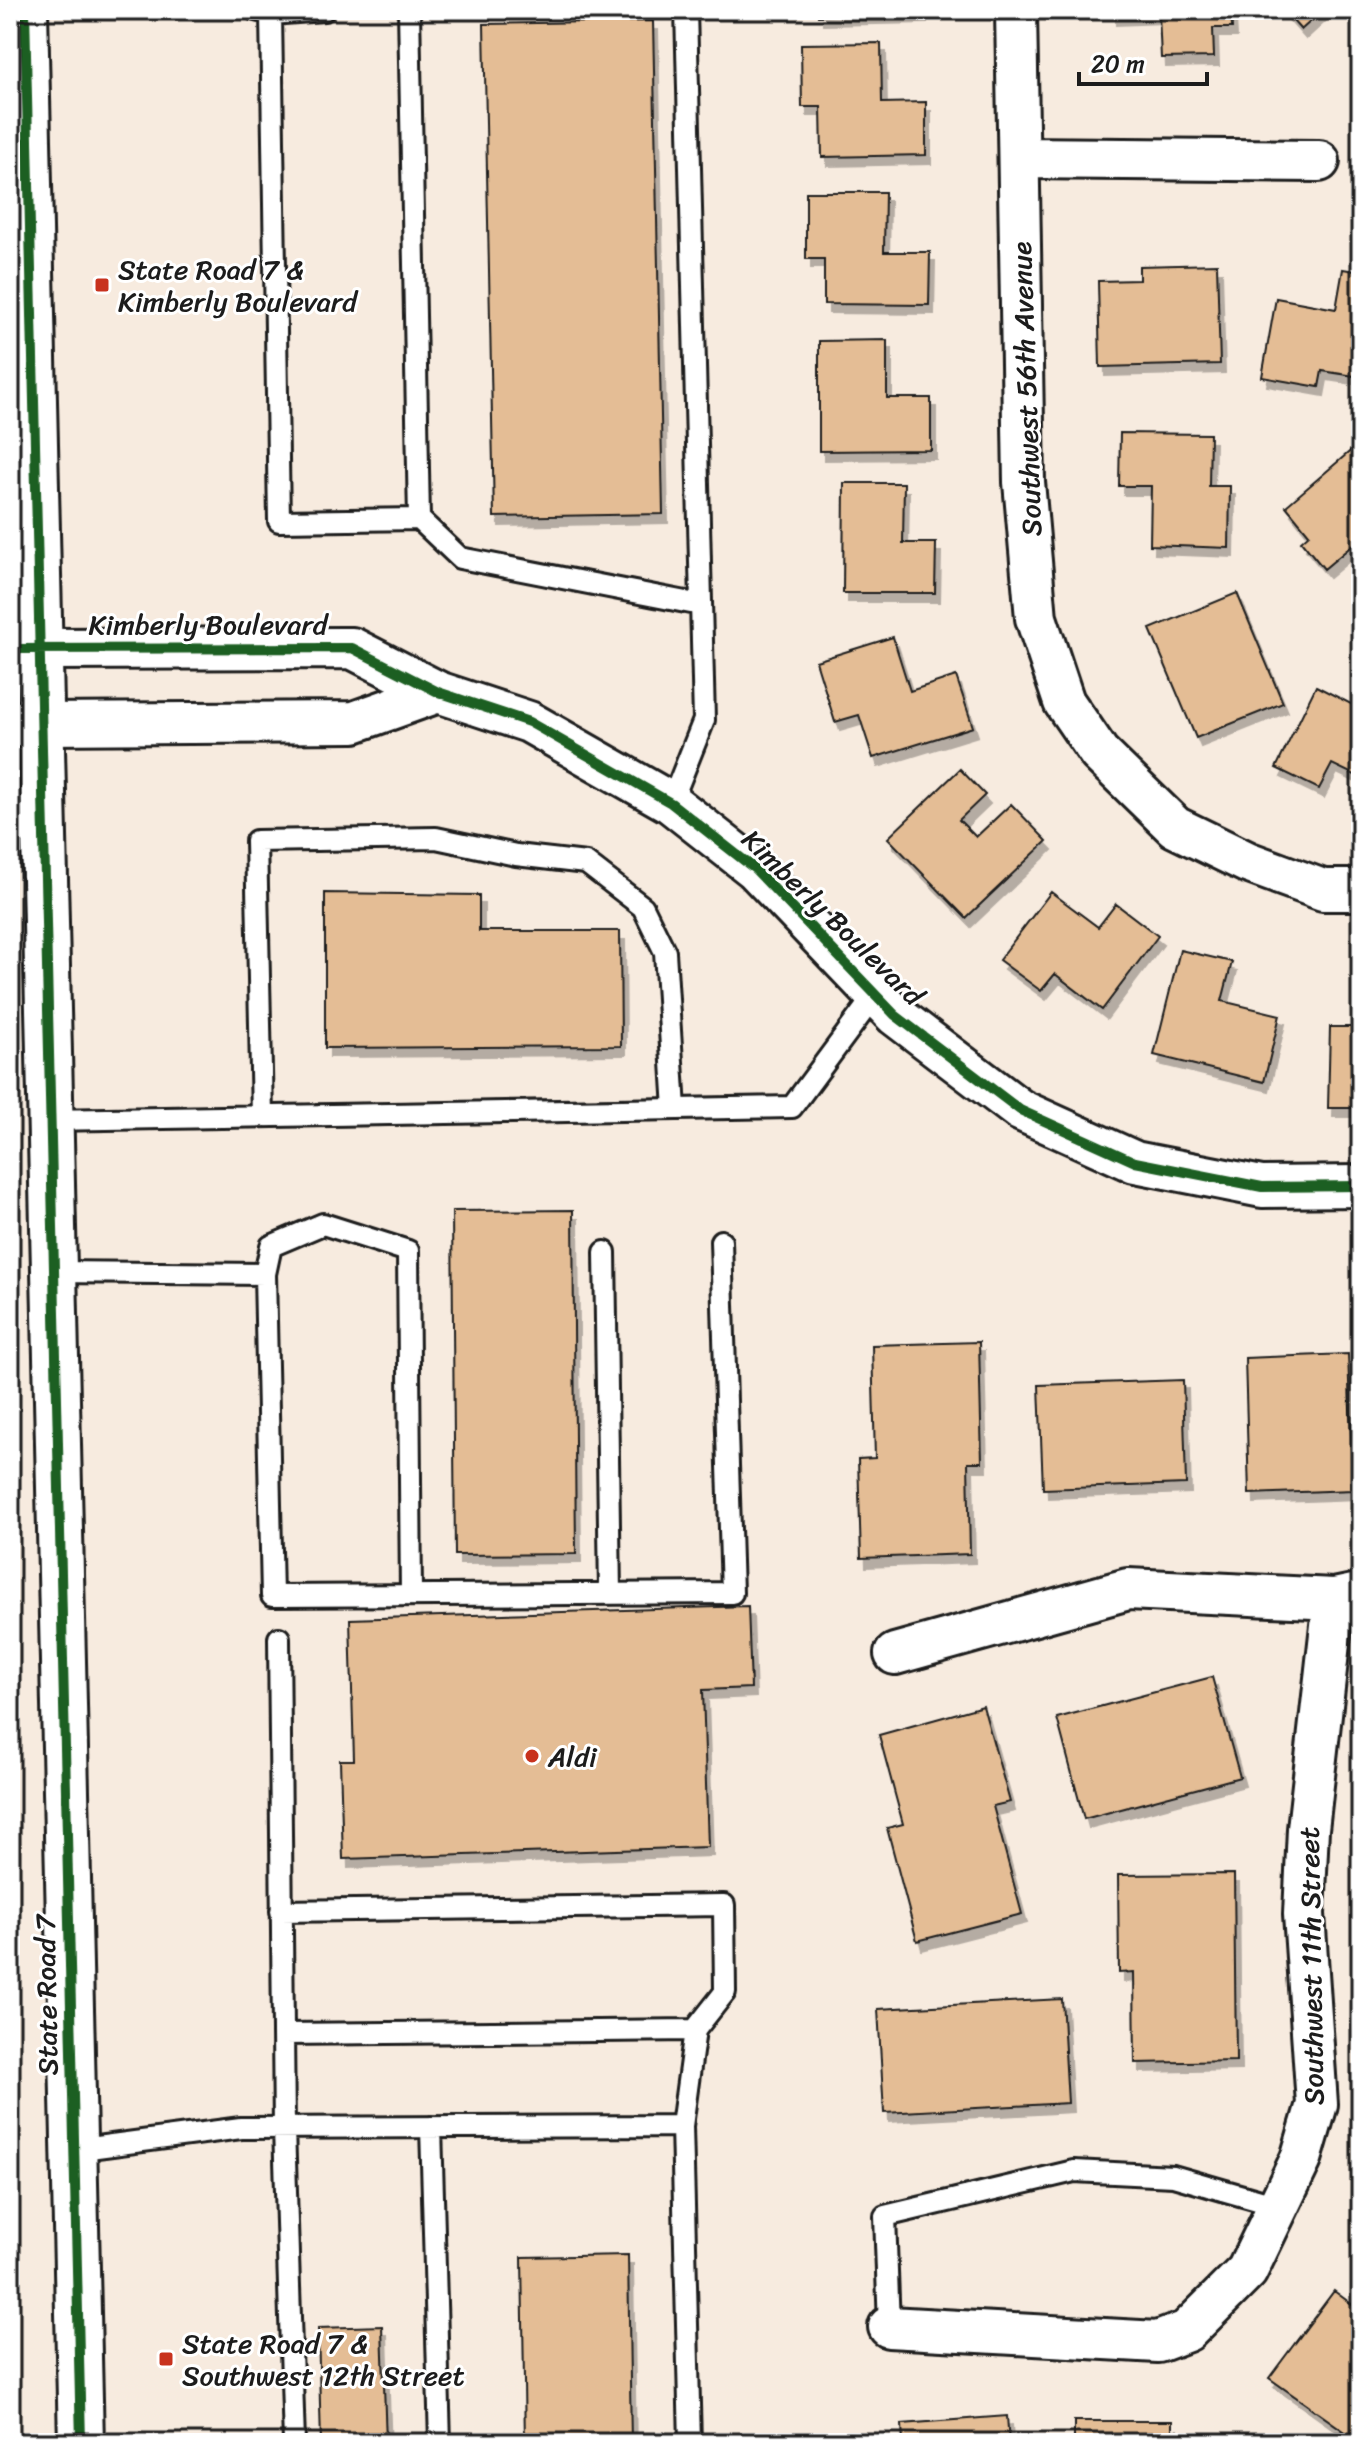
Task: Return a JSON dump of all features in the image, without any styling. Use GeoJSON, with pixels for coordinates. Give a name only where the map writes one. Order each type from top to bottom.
{"type":"FeatureCollection","features":[{"type":"Feature","properties":{"kind":"main road","name":"State Road 7"},"geometry":{"type":"LineString","coordinates":[[25,10],[25,724],[49,1120],[81,2443]]}},
{"type":"Feature","properties":{"kind":"street","name":"Southwest 56th Avenue"},"geometry":{"type":"LineString","coordinates":[[1016,10],[1024,482],[1036,618],[1064,702],[1099,753],[1175,827],[1247,862],[1323,890],[1361,890]]}},
{"type":"Feature","properties":{"kind":"street"},"geometry":{"type":"LineString","coordinates":[[1020,158],[1319,161]]}},
{"type":"Feature","properties":{"kind":"street","name":"Kimberly Boulevard"},"geometry":{"type":"LineString","coordinates":[[24,649],[352,648],[438,692],[529,722],[671,803],[755,869],[895,1015],[1020,1110],[1135,1162],[1262,1187],[1361,1186]]}},
{"type":"Feature","properties":{"kind":"street"},"geometry":{"type":"LineString","coordinates":[[25,724],[354,722],[438,692]]}},
{"type":"Feature","properties":{"kind":"street","name":"Southwest 11th Street"},"geometry":{"type":"LineString","coordinates":[[889,2327],[1158,2342],[1187,2331],[1247,2271],[1301,2159],[1317,2104],[1304,1914],[1308,1829],[1348,1596],[1128,1589],[895,1654]]}},
{"type":"Feature","properties":{"kind":"lane"},"geometry":{"type":"LineString","coordinates":[[324,10],[263,12],[279,521],[419,519],[460,558],[701,605]]}},
{"type":"Feature","properties":{"kind":"lane"},"geometry":{"type":"LineString","coordinates":[[409,10],[419,519]]}},
{"type":"Feature","properties":{"kind":"lane"},"geometry":{"type":"LineString","coordinates":[[671,803],[704,720],[686,10]]}},
{"type":"Feature","properties":{"kind":"lane"},"geometry":{"type":"LineString","coordinates":[[262,1116],[256,841],[436,838],[516,855],[586,863],[643,907],[665,952],[675,1109]]}},
{"type":"Feature","properties":{"kind":"lane"},"geometry":{"type":"LineString","coordinates":[[49,1120],[792,1107],[875,995]]}},
{"type":"Feature","properties":{"kind":"lane"},"geometry":{"type":"LineString","coordinates":[[411,1595],[408,1251],[323,1224],[271,1246],[265,1274],[272,1596],[732,1593],[721,1241]]}},
{"type":"Feature","properties":{"kind":"lane"},"geometry":{"type":"LineString","coordinates":[[605,1252],[610,1594]]}},
{"type":"Feature","properties":{"kind":"lane"},"geometry":{"type":"LineString","coordinates":[[53,1272],[265,1274]]}},
{"type":"Feature","properties":{"kind":"lane"},"geometry":{"type":"LineString","coordinates":[[279,1638],[284,2128],[294,2443]]}},
{"type":"Feature","properties":{"kind":"lane"},"geometry":{"type":"LineString","coordinates":[[281,1911],[724,1905],[725,1992],[695,2030],[682,2126],[690,2443]]}},
{"type":"Feature","properties":{"kind":"lane"},"geometry":{"type":"LineString","coordinates":[[283,2034],[695,2030]]}},
{"type":"Feature","properties":{"kind":"lane"},"geometry":{"type":"LineString","coordinates":[[74,2150],[241,2128],[682,2126]]}},
{"type":"Feature","properties":{"kind":"lane"},"geometry":{"type":"LineString","coordinates":[[431,2127],[440,2443]]}},
{"type":"Feature","properties":{"kind":"lane"},"geometry":{"type":"LineString","coordinates":[[889,2327],[885,2216],[1074,2171],[1173,2176],[1278,2206]]}},
{"type":"Feature","properties":{"kind":"building"},"geometry":{"type":"Polygon","coordinates":[[[818,10],[922,10],[922,14],[818,16],[818,10]]]}},
{"type":"Feature","properties":{"kind":"building"},"geometry":{"type":"Polygon","coordinates":[[[1111,10],[1231,10],[1232,28],[1213,28],[1214,57],[1161,58],[1159,14],[1111,16],[1111,10]]]}},
{"type":"Feature","properties":{"kind":"building"},"geometry":{"type":"Polygon","coordinates":[[[1283,10],[1323,10],[1301,30],[1283,10]]]}},
{"type":"Feature","properties":{"kind":"building"},"geometry":{"type":"Polygon","coordinates":[[[653,21],[663,514],[494,517],[484,24],[653,21]]]}},
{"type":"Feature","properties":{"kind":"building"},"geometry":{"type":"Polygon","coordinates":[[[881,43],[882,103],[926,102],[926,155],[822,157],[821,107],[802,107],[801,44],[881,43]]]}},
{"type":"Feature","properties":{"kind":"building"},"geometry":{"type":"Polygon","coordinates":[[[806,192],[885,192],[884,252],[930,252],[929,305],[824,304],[824,259],[806,259],[806,192]]]}},
{"type":"Feature","properties":{"kind":"building"},"geometry":{"type":"Polygon","coordinates":[[[1217,264],[1220,364],[1100,367],[1098,281],[1139,280],[1139,266],[1217,264]]]}},
{"type":"Feature","properties":{"kind":"building"},"geometry":{"type":"Polygon","coordinates":[[[1343,269],[1361,272],[1361,377],[1322,371],[1319,387],[1262,377],[1276,298],[1336,309],[1343,269]]]}},
{"type":"Feature","properties":{"kind":"building"},"geometry":{"type":"Polygon","coordinates":[[[887,340],[887,398],[931,398],[931,450],[819,451],[819,341],[887,340]]]}},
{"type":"Feature","properties":{"kind":"building"},"geometry":{"type":"Polygon","coordinates":[[[1120,433],[1210,434],[1209,486],[1230,486],[1229,548],[1150,545],[1151,486],[1119,486],[1120,433]]]}},
{"type":"Feature","properties":{"kind":"building"},"geometry":{"type":"Polygon","coordinates":[[[1361,442],[1361,538],[1324,569],[1301,541],[1309,534],[1286,506],[1361,442]]]}},
{"type":"Feature","properties":{"kind":"building"},"geometry":{"type":"Polygon","coordinates":[[[844,483],[904,483],[903,543],[936,543],[935,593],[843,593],[844,483]]]}},
{"type":"Feature","properties":{"kind":"building"},"geometry":{"type":"Polygon","coordinates":[[[1237,593],[1283,703],[1196,738],[1150,629],[1237,593]]]}},
{"type":"Feature","properties":{"kind":"building"},"geometry":{"type":"Polygon","coordinates":[[[893,637],[910,691],[956,676],[973,727],[873,758],[859,715],[835,722],[816,661],[893,637]]]}},
{"type":"Feature","properties":{"kind":"building"},"geometry":{"type":"Polygon","coordinates":[[[1316,686],[1361,709],[1361,778],[1332,764],[1319,789],[1276,768],[1316,686]]]}},
{"type":"Feature","properties":{"kind":"building"},"geometry":{"type":"Polygon","coordinates":[[[960,769],[985,795],[959,820],[976,837],[1011,804],[1047,841],[966,918],[888,838],[960,769]]]}},
{"type":"Feature","properties":{"kind":"building"},"geometry":{"type":"Polygon","coordinates":[[[1051,892],[1098,927],[1116,904],[1158,936],[1102,1010],[1055,974],[1041,991],[999,960],[1051,892]]]}},
{"type":"Feature","properties":{"kind":"building"},"geometry":{"type":"Polygon","coordinates":[[[325,893],[479,895],[479,931],[620,931],[621,1046],[325,1048],[325,893]]]}},
{"type":"Feature","properties":{"kind":"building"},"geometry":{"type":"Polygon","coordinates":[[[1180,950],[1232,962],[1222,1001],[1280,1015],[1264,1082],[1154,1055],[1180,950]]]}},
{"type":"Feature","properties":{"kind":"building"},"geometry":{"type":"Polygon","coordinates":[[[1330,1027],[1361,1027],[1361,1108],[1328,1108],[1330,1027]]]}},
{"type":"Feature","properties":{"kind":"building"},"geometry":{"type":"Polygon","coordinates":[[[573,1210],[576,1554],[455,1555],[452,1211],[573,1210]]]}},
{"type":"Feature","properties":{"kind":"building"},"geometry":{"type":"Polygon","coordinates":[[[979,1342],[982,1462],[968,1462],[970,1554],[861,1558],[858,1459],[875,1458],[872,1345],[979,1342]]]}},
{"type":"Feature","properties":{"kind":"building"},"geometry":{"type":"Polygon","coordinates":[[[1348,1354],[1353,1490],[1249,1494],[1245,1358],[1348,1354]]]}},
{"type":"Feature","properties":{"kind":"building"},"geometry":{"type":"Polygon","coordinates":[[[1183,1380],[1186,1484],[1043,1489],[1039,1385],[1183,1380]]]}},
{"type":"Feature","properties":{"kind":"building"},"geometry":{"type":"Polygon","coordinates":[[[748,1606],[751,1688],[703,1690],[708,1847],[343,1859],[340,1760],[354,1760],[350,1619],[748,1606]]]}},
{"type":"Feature","properties":{"kind":"building"},"geometry":{"type":"Polygon","coordinates":[[[1212,1677],[1240,1777],[1084,1819],[1057,1718],[1212,1677]]]}},
{"type":"Feature","properties":{"kind":"building"},"geometry":{"type":"Polygon","coordinates":[[[983,1706],[1010,1802],[993,1806],[1022,1914],[917,1941],[887,1828],[903,1824],[879,1735],[983,1706]]]}},
{"type":"Feature","properties":{"kind":"building"},"geometry":{"type":"Polygon","coordinates":[[[1234,1874],[1236,2061],[1135,2063],[1134,1972],[1119,1973],[1118,1875],[1234,1874]]]}},
{"type":"Feature","properties":{"kind":"building"},"geometry":{"type":"Polygon","coordinates":[[[1062,1999],[1068,2103],[884,2113],[878,2009],[1062,1999]]]}},
{"type":"Feature","properties":{"kind":"building"},"geometry":{"type":"Polygon","coordinates":[[[628,2255],[631,2443],[525,2443],[522,2257],[628,2255]]]}},
{"type":"Feature","properties":{"kind":"building"},"geometry":{"type":"Polygon","coordinates":[[[1334,2291],[1361,2311],[1361,2443],[1269,2378],[1334,2291]]]}},
{"type":"Feature","properties":{"kind":"building"},"geometry":{"type":"Polygon","coordinates":[[[382,2326],[386,2443],[321,2443],[318,2328],[382,2326]]]}},
{"type":"Feature","properties":{"kind":"building"},"geometry":{"type":"Polygon","coordinates":[[[1007,2416],[1009,2443],[903,2443],[902,2424],[1007,2416]]]}},
{"type":"Feature","properties":{"kind":"building"},"geometry":{"type":"Polygon","coordinates":[[[1074,2421],[1172,2421],[1172,2435],[1264,2436],[1264,2443],[1074,2443],[1074,2421]]]}},
{"type":"Feature","properties":{"kind":"cycle path"},"geometry":{"type":"LineString","coordinates":[[25,10],[81,2443]]}},
{"type":"Feature","properties":{"kind":"cycle path"},"geometry":{"type":"LineString","coordinates":[[10,649],[352,648],[438,692],[529,722],[671,803],[755,869],[895,1015],[1020,1110],[1135,1162],[1262,1187],[1361,1186]]}},
{"type":"Feature","properties":{"kind":"place","name":"State Road 7 & Kimberly Boulevard"},"geometry":{"type":"Point","coordinates":[102,285]}},
{"type":"Feature","properties":{"kind":"place","name":"Aldi"},"geometry":{"type":"Point","coordinates":[532,1756]}},
{"type":"Feature","properties":{"kind":"place","name":"State Road 7 & Southwest 12th Street"},"geometry":{"type":"Point","coordinates":[166,2359]}}]}
